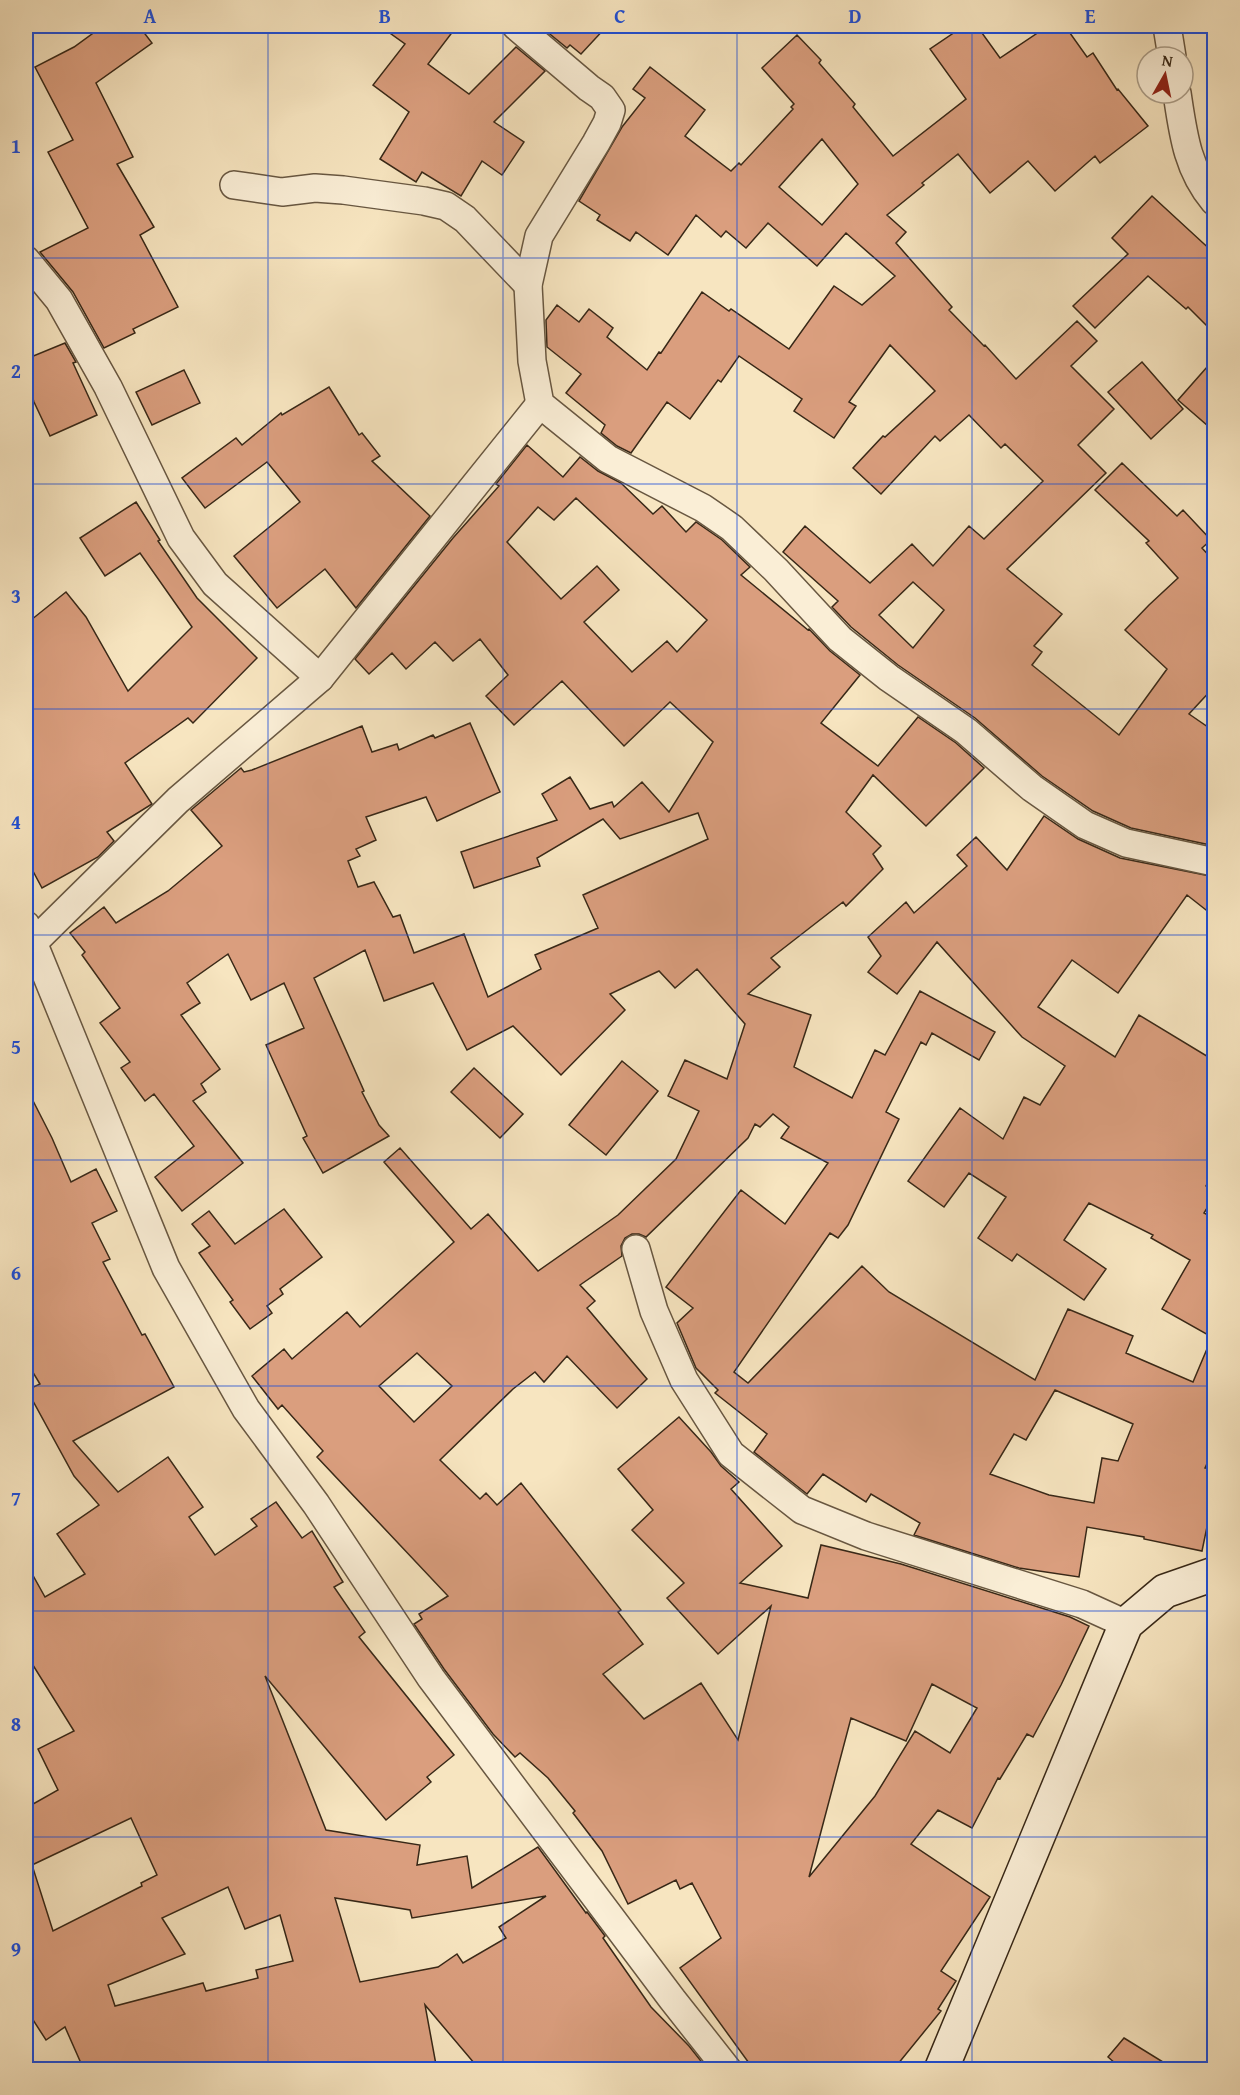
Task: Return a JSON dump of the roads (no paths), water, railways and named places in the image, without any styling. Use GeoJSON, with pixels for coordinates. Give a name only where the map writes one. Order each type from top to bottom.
{"type":"FeatureCollection","features":[{"type":"Feature","properties":{"kind":"main road"},"geometry":{"type":"LineString","coordinates":[[941,2070],[1126,1624],[1165,1591],[1215,1574]]}},
{"type":"Feature","properties":{"kind":"street"},"geometry":{"type":"LineString","coordinates":[[516,26],[602,97],[611,110],[596,143],[539,236],[528,285],[532,361],[540,404],[608,459],[703,508],[732,528],[776,570],[840,639],[889,678],[966,731],[1032,788],[1085,825],[1126,843],[1215,862]]}},
{"type":"Feature","properties":{"kind":"street"},"geometry":{"type":"LineString","coordinates":[[1167,26],[1170,45]]}},
{"type":"Feature","properties":{"kind":"street"},"geometry":{"type":"LineString","coordinates":[[1179,105],[1185,143],[1202,186],[1215,201]]}},
{"type":"Feature","properties":{"kind":"street"},"geometry":{"type":"LineString","coordinates":[[234,184],[282,192],[315,188],[343,190],[446,206],[465,219],[528,285]]}},
{"type":"Feature","properties":{"kind":"street"},"geometry":{"type":"LineString","coordinates":[[26,260],[58,300],[108,387],[181,538],[215,584],[320,678]]}},
{"type":"Feature","properties":{"kind":"street"},"geometry":{"type":"LineString","coordinates":[[540,404],[320,678],[178,800],[29,934],[166,1268],[246,1409],[316,1504],[431,1678],[728,2070]]}},
{"type":"Feature","properties":{"kind":"street"},"geometry":{"type":"LineString","coordinates":[[636,1249],[654,1311],[684,1380],[731,1454],[802,1510],[866,1536],[1082,1605],[1126,1624]]}}]}
